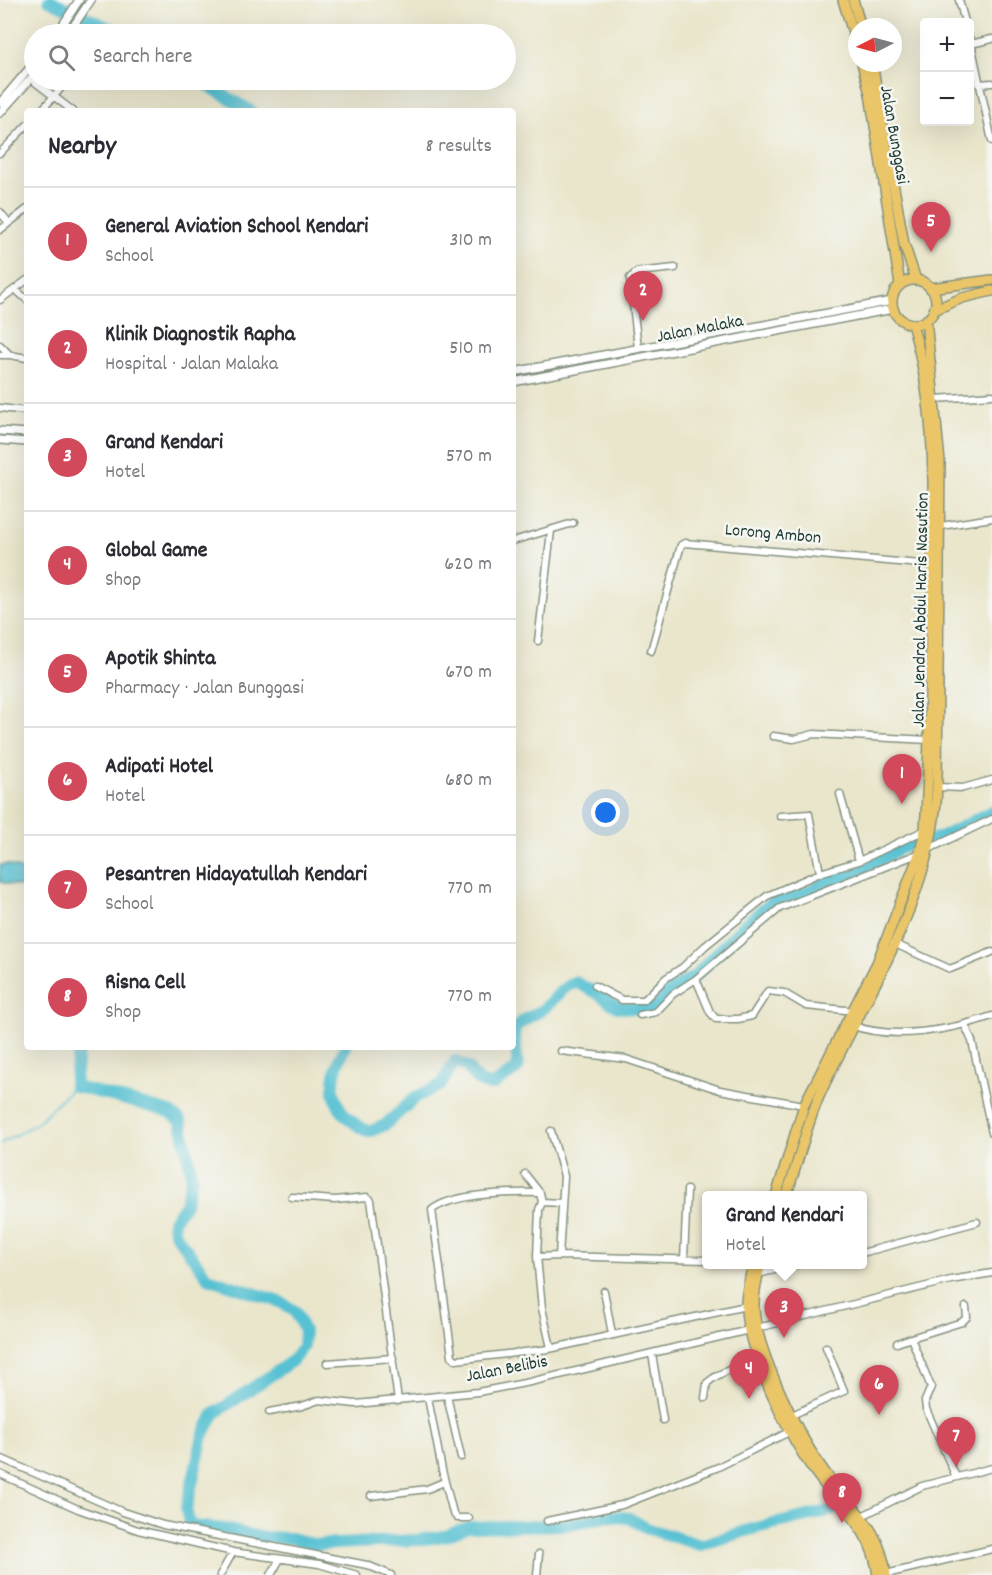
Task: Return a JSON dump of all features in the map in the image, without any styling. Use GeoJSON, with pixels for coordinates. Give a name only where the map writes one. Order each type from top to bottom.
{"type":"FeatureCollection","features":[{"type":"Feature","properties":{"kind":"highway"},"geometry":{"type":"LineString","coordinates":[[843,0],[853,18]]}},
{"type":"Feature","properties":{"kind":"highway"},"geometry":{"type":"LineString","coordinates":[[853,0],[856,18]]}},
{"type":"Feature","properties":{"kind":"highway","name":"Jalan Bunggasi"},"geometry":{"type":"LineString","coordinates":[[864,72],[870,94],[900,285]]}},
{"type":"Feature","properties":{"kind":"highway","name":"Jalan Bunggasi"},"geometry":{"type":"LineString","coordinates":[[874,72],[904,244],[916,280]]}},
{"type":"Feature","properties":{"kind":"highway"},"geometry":{"type":"LineString","coordinates":[[930,288],[936,303],[934,310],[926,320],[912,324],[900,319],[893,305],[900,285],[916,280],[930,288],[992,280]]}},
{"type":"Feature","properties":{"kind":"highway"},"geometry":{"type":"LineString","coordinates":[[934,310],[962,298],[992,291]]}},
{"type":"Feature","properties":{"kind":"highway","name":"Jalan Jendral Abdul Haris Nasution"},"geometry":{"type":"LineString","coordinates":[[788,1191],[816,1102],[851,1025],[893,944],[925,849],[937,787],[932,565],[936,399],[926,320]]}},
{"type":"Feature","properties":{"kind":"highway","name":"Jalan Jendral Abdul Haris Nasution"},"geometry":{"type":"LineString","coordinates":[[912,324],[928,399],[941,526],[934,689],[929,740],[929,830]]}},
{"type":"Feature","properties":{"kind":"highway","name":"Jalan Jendral Abdul Haris Nasution"},"geometry":{"type":"LineString","coordinates":[[778,1191],[804,1105],[851,1025],[855,1011],[917,873]]}},
{"type":"Feature","properties":{"kind":"highway"},"geometry":{"type":"LineString","coordinates":[[752,1269],[746,1306],[791,1431],[815,1473],[879,1543],[886,1575]]}},
{"type":"Feature","properties":{"kind":"highway"},"geometry":{"type":"LineString","coordinates":[[760,1269],[754,1304],[753,1329],[759,1361],[821,1467],[858,1518],[872,1547],[878,1575]]}},
{"type":"Feature","properties":{"kind":"street"},"geometry":{"type":"LineString","coordinates":[[76,24],[91,0]]}},
{"type":"Feature","properties":{"kind":"street"},"geometry":{"type":"LineString","coordinates":[[959,0],[964,18]]}},
{"type":"Feature","properties":{"kind":"street"},"geometry":{"type":"LineString","coordinates":[[63,24],[78,2]]}},
{"type":"Feature","properties":{"kind":"street"},"geometry":{"type":"LineString","coordinates":[[974,41],[992,39]]}},
{"type":"Feature","properties":{"kind":"street"},"geometry":{"type":"LineString","coordinates":[[974,62],[992,141]]}},
{"type":"Feature","properties":{"kind":"street"},"geometry":{"type":"LineString","coordinates":[[0,103],[24,75]]}},
{"type":"Feature","properties":{"kind":"street"},"geometry":{"type":"LineString","coordinates":[[978,84],[992,82]]}},
{"type":"Feature","properties":{"kind":"street"},"geometry":{"type":"LineString","coordinates":[[0,113],[29,90]]}},
{"type":"Feature","properties":{"kind":"street"},"geometry":{"type":"LineString","coordinates":[[46,90],[69,108]]}},
{"type":"Feature","properties":{"kind":"street"},"geometry":{"type":"LineString","coordinates":[[44,108],[60,90]]}},
{"type":"Feature","properties":{"kind":"street"},"geometry":{"type":"LineString","coordinates":[[0,153],[24,128]]}},
{"type":"Feature","properties":{"kind":"street"},"geometry":{"type":"LineString","coordinates":[[0,230],[24,211]]}},
{"type":"Feature","properties":{"kind":"street"},"geometry":{"type":"LineString","coordinates":[[0,212],[9,223]]}},
{"type":"Feature","properties":{"kind":"street"},"geometry":{"type":"LineString","coordinates":[[638,348],[630,278],[638,272],[675,268]]}},
{"type":"Feature","properties":{"kind":"street"},"geometry":{"type":"LineString","coordinates":[[0,300],[24,282]]}},
{"type":"Feature","properties":{"kind":"street"},"geometry":{"type":"LineString","coordinates":[[15,289],[24,297]]}},
{"type":"Feature","properties":{"kind":"street","name":"Jalan Malaka"},"geometry":{"type":"LineString","coordinates":[[516,371],[638,348],[893,305]]}},
{"type":"Feature","properties":{"kind":"street","name":"Jalan Malaka"},"geometry":{"type":"LineString","coordinates":[[516,381],[893,305]]}},
{"type":"Feature","properties":{"kind":"street"},"geometry":{"type":"LineString","coordinates":[[0,345],[10,355]]}},
{"type":"Feature","properties":{"kind":"street"},"geometry":{"type":"LineString","coordinates":[[0,355],[24,357]]}},
{"type":"Feature","properties":{"kind":"street"},"geometry":{"type":"LineString","coordinates":[[936,399],[992,395]]}},
{"type":"Feature","properties":{"kind":"street"},"geometry":{"type":"LineString","coordinates":[[0,408],[24,411]]}},
{"type":"Feature","properties":{"kind":"street"},"geometry":{"type":"LineString","coordinates":[[0,430],[24,434]]}},
{"type":"Feature","properties":{"kind":"street"},"geometry":{"type":"LineString","coordinates":[[0,440],[24,442]]}},
{"type":"Feature","properties":{"kind":"street"},"geometry":{"type":"LineString","coordinates":[[941,526],[992,518]]}},
{"type":"Feature","properties":{"kind":"street"},"geometry":{"type":"LineString","coordinates":[[516,540],[573,523]]}},
{"type":"Feature","properties":{"kind":"street"},"geometry":{"type":"LineString","coordinates":[[538,642],[550,531]]}},
{"type":"Feature","properties":{"kind":"street","name":"Lorong Ambon"},"geometry":{"type":"LineString","coordinates":[[651,651],[681,545],[685,543],[932,565]]}},
{"type":"Feature","properties":{"kind":"street"},"geometry":{"type":"LineString","coordinates":[[773,736],[794,739],[814,734],[929,740]]}},
{"type":"Feature","properties":{"kind":"street"},"geometry":{"type":"LineString","coordinates":[[937,787],[963,788],[992,780]]}},
{"type":"Feature","properties":{"kind":"street"},"geometry":{"type":"LineString","coordinates":[[840,794],[859,861]]}},
{"type":"Feature","properties":{"kind":"street"},"geometry":{"type":"LineString","coordinates":[[780,816],[809,814],[820,873]]}},
{"type":"Feature","properties":{"kind":"street"},"geometry":{"type":"LineString","coordinates":[[640,1015],[656,1012],[673,994],[696,979],[780,908],[992,819]]}},
{"type":"Feature","properties":{"kind":"street"},"geometry":{"type":"LineString","coordinates":[[595,986],[622,1000],[644,1000],[705,945],[767,896],[820,873],[859,861],[929,830]]}},
{"type":"Feature","properties":{"kind":"street"},"geometry":{"type":"LineString","coordinates":[[893,944],[950,969],[992,952]]}},
{"type":"Feature","properties":{"kind":"street"},"geometry":{"type":"LineString","coordinates":[[696,979],[710,1012],[716,1019],[738,1019],[752,1016],[768,991],[780,992],[806,1006],[855,1011]]}},
{"type":"Feature","properties":{"kind":"street"},"geometry":{"type":"LineString","coordinates":[[851,1025],[872,1031],[912,1031],[965,1025],[992,1016]]}},
{"type":"Feature","properties":{"kind":"street"},"geometry":{"type":"LineString","coordinates":[[965,1025],[972,1041],[992,1133]]}},
{"type":"Feature","properties":{"kind":"street"},"geometry":{"type":"LineString","coordinates":[[561,1051],[626,1059],[720,1090],[804,1105]]}},
{"type":"Feature","properties":{"kind":"street"},"geometry":{"type":"LineString","coordinates":[[551,1131],[564,1176],[559,1256]]}},
{"type":"Feature","properties":{"kind":"street"},"geometry":{"type":"LineString","coordinates":[[525,1174],[540,1192],[542,1202],[539,1209],[537,1257],[542,1308],[551,1348]]}},
{"type":"Feature","properties":{"kind":"street"},"geometry":{"type":"LineString","coordinates":[[684,1259],[687,1190]]}},
{"type":"Feature","properties":{"kind":"street"},"geometry":{"type":"LineString","coordinates":[[540,1192],[503,1192],[480,1195],[433,1208],[453,1358],[464,1361],[551,1348],[746,1306]]}},
{"type":"Feature","properties":{"kind":"street"},"geometry":{"type":"LineString","coordinates":[[292,1197],[334,1200],[364,1197],[371,1200],[398,1401]]}},
{"type":"Feature","properties":{"kind":"street"},"geometry":{"type":"LineString","coordinates":[[542,1202],[561,1203]]}},
{"type":"Feature","properties":{"kind":"street"},"geometry":{"type":"LineString","coordinates":[[867,1252],[977,1222]]}},
{"type":"Feature","properties":{"kind":"street"},"geometry":{"type":"LineString","coordinates":[[537,1257],[702,1260]]}},
{"type":"Feature","properties":{"kind":"street","name":"Jalan Belibis"},"geometry":{"type":"LineString","coordinates":[[269,1412],[302,1406],[319,1400],[350,1404],[398,1401],[447,1396],[530,1382],[951,1280],[992,1273]]}},
{"type":"Feature","properties":{"kind":"street"},"geometry":{"type":"LineString","coordinates":[[604,1291],[612,1334]]}},
{"type":"Feature","properties":{"kind":"street"},"geometry":{"type":"LineString","coordinates":[[897,1343],[962,1322],[967,1317],[966,1307]]}},
{"type":"Feature","properties":{"kind":"street"},"geometry":{"type":"LineString","coordinates":[[911,1338],[931,1387],[924,1401],[926,1409],[956,1477]]}},
{"type":"Feature","properties":{"kind":"street"},"geometry":{"type":"LineString","coordinates":[[792,1415],[844,1392],[826,1347]]}},
{"type":"Feature","properties":{"kind":"street"},"geometry":{"type":"LineString","coordinates":[[652,1354],[663,1420]]}},
{"type":"Feature","properties":{"kind":"street"},"geometry":{"type":"LineString","coordinates":[[327,1363],[393,1358]]}},
{"type":"Feature","properties":{"kind":"street"},"geometry":{"type":"LineString","coordinates":[[705,1398],[705,1390],[713,1378],[732,1369],[759,1361]]}},
{"type":"Feature","properties":{"kind":"street"},"geometry":{"type":"LineString","coordinates":[[447,1396],[461,1457]]}},
{"type":"Feature","properties":{"kind":"street"},"geometry":{"type":"LineString","coordinates":[[428,1398],[444,1482],[455,1516],[469,1518]]}},
{"type":"Feature","properties":{"kind":"street"},"geometry":{"type":"LineString","coordinates":[[547,1521],[622,1505],[716,1468],[791,1431]]}},
{"type":"Feature","properties":{"kind":"street"},"geometry":{"type":"LineString","coordinates":[[0,1458],[123,1512],[163,1525],[367,1565],[391,1575]]}},
{"type":"Feature","properties":{"kind":"street"},"geometry":{"type":"LineString","coordinates":[[858,1518],[922,1486],[992,1468]]}},
{"type":"Feature","properties":{"kind":"street"},"geometry":{"type":"LineString","coordinates":[[0,1474],[78,1509],[138,1530],[233,1552],[319,1564],[357,1575]]}},
{"type":"Feature","properties":{"kind":"street"},"geometry":{"type":"LineString","coordinates":[[371,1496],[427,1490],[444,1482]]}},
{"type":"Feature","properties":{"kind":"street"},"geometry":{"type":"LineString","coordinates":[[886,1575],[992,1549]]}},
{"type":"Feature","properties":{"kind":"street"},"geometry":{"type":"LineString","coordinates":[[220,1575],[233,1552]]}},
{"type":"Feature","properties":{"kind":"street"},"geometry":{"type":"LineString","coordinates":[[537,1575],[539,1554]]}},
{"type":"Feature","properties":{"kind":"street"},"geometry":{"type":"LineString","coordinates":[[271,1575],[280,1559]]}},
{"type":"Feature","properties":{"kind":"water"},"geometry":{"type":"Polygon","coordinates":[[[7,864],[24,871],[24,887],[0,882],[0,865],[7,864]]]}},
{"type":"Feature","properties":{"kind":"waterway"},"geometry":{"type":"LineString","coordinates":[[49,0],[101,24]]}},
{"type":"Feature","properties":{"kind":"waterway"},"geometry":{"type":"LineString","coordinates":[[215,90],[246,108]]}},
{"type":"Feature","properties":{"kind":"waterway"},"geometry":{"type":"LineString","coordinates":[[516,1027],[523,1020],[542,1010],[561,991],[575,982],[597,993],[617,1007],[647,1010],[659,1004],[670,991],[695,976],[746,923],[774,901],[808,892],[824,883],[861,871],[904,846],[942,837],[992,811]]}},
{"type":"Feature","properties":{"kind":"waterway"},"geometry":{"type":"LineString","coordinates":[[344,1050],[335,1074],[335,1096],[346,1116],[369,1132],[385,1125],[416,1097],[441,1085],[455,1061],[467,1067],[477,1080],[493,1085],[518,1068],[516,1048]]}},
{"type":"Feature","properties":{"kind":"waterway"},"geometry":{"type":"LineString","coordinates":[[79,1050],[74,1086],[170,1112],[181,1121],[192,1177],[185,1204],[173,1221],[174,1232],[208,1278],[280,1302],[295,1311],[304,1331],[303,1347],[292,1361],[214,1414],[203,1436],[186,1509],[190,1526],[225,1529],[259,1537],[291,1538],[316,1545],[418,1540],[445,1536],[468,1527],[566,1525],[609,1516],[629,1518],[649,1529],[700,1545],[756,1528],[833,1510]]}},
{"type":"Feature","properties":{"kind":"waterway"},"geometry":{"type":"LineString","coordinates":[[0,1144],[37,1123],[74,1086]]}},
{"type":"Feature","properties":{"kind":"place","name":"Apotik Shinta"},"geometry":{"type":"Point","coordinates":[931,252]}},
{"type":"Feature","properties":{"kind":"place","name":"Klinik Diagnostik Rapha"},"geometry":{"type":"Point","coordinates":[643,321]}},
{"type":"Feature","properties":{"kind":"place","name":"General Aviation School Kendari"},"geometry":{"type":"Point","coordinates":[902,804]}},
{"type":"Feature","properties":{"kind":"place","name":"Grand Kendari"},"geometry":{"type":"Point","coordinates":[784,1338]}},
{"type":"Feature","properties":{"kind":"place","name":"Global Game"},"geometry":{"type":"Point","coordinates":[749,1399]}},
{"type":"Feature","properties":{"kind":"place","name":"Adipati Hotel"},"geometry":{"type":"Point","coordinates":[879,1415]}},
{"type":"Feature","properties":{"kind":"place","name":"Pesantren Hidayatullah Kendari"},"geometry":{"type":"Point","coordinates":[956,1467]}},
{"type":"Feature","properties":{"kind":"place","name":"Risna Cell"},"geometry":{"type":"Point","coordinates":[842,1523]}}]}
